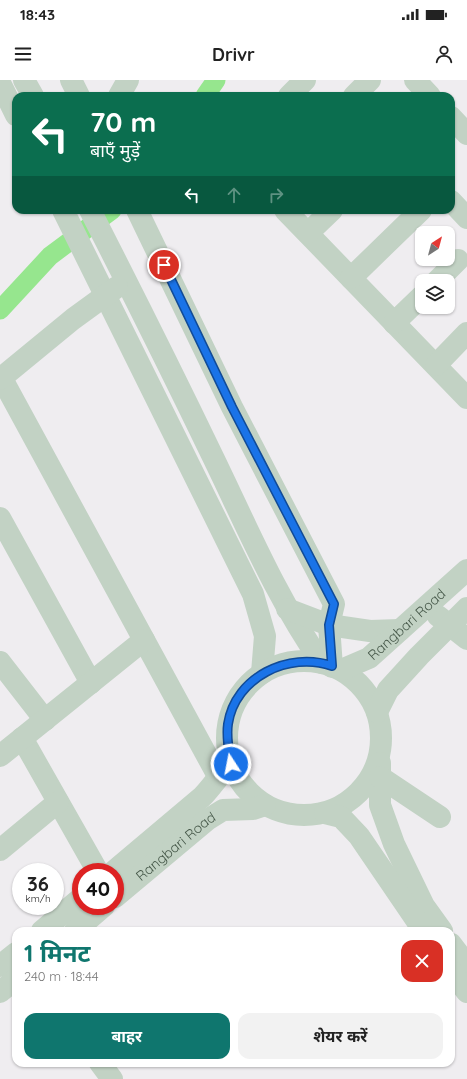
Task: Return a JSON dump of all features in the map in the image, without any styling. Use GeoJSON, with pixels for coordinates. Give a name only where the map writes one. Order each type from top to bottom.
{"type":"FeatureCollection","features":[{"type":"Feature","properties":{"kind":"street"},"geometry":{"type":"LineString","coordinates":[[24,80],[31,92]]}},
{"type":"Feature","properties":{"kind":"street"},"geometry":{"type":"LineString","coordinates":[[71,80],[77,92]]}},
{"type":"Feature","properties":{"kind":"street"},"geometry":{"type":"LineString","coordinates":[[121,92],[128,80]]}},
{"type":"Feature","properties":{"kind":"street"},"geometry":{"type":"LineString","coordinates":[[293,92],[305,80]]}},
{"type":"Feature","properties":{"kind":"street"},"geometry":{"type":"LineString","coordinates":[[358,92],[370,80]]}},
{"type":"Feature","properties":{"kind":"street"},"geometry":{"type":"LineString","coordinates":[[415,80],[426,92]]}},
{"type":"Feature","properties":{"kind":"street"},"geometry":{"type":"LineString","coordinates":[[0,82],[12,107]]}},
{"type":"Feature","properties":{"kind":"street"},"geometry":{"type":"LineString","coordinates":[[455,121],[467,134]]}},
{"type":"Feature","properties":{"kind":"street"},"geometry":{"type":"LineString","coordinates":[[455,205],[467,218]]}},
{"type":"Feature","properties":{"kind":"street"},"geometry":{"type":"LineString","coordinates":[[65,214],[253,594],[265,636],[262,673]]}},
{"type":"Feature","properties":{"kind":"street"},"geometry":{"type":"LineString","coordinates":[[92,214],[287,608],[302,635],[331,666],[358,682],[371,698],[382,738],[380,805],[394,844],[424,906],[439,927]]}},
{"type":"Feature","properties":{"kind":"street"},"geometry":{"type":"LineString","coordinates":[[139,214],[232,407],[334,604],[329,625],[331,666]]}},
{"type":"Feature","properties":{"kind":"street"},"geometry":{"type":"LineString","coordinates":[[289,214],[467,398]]}},
{"type":"Feature","properties":{"kind":"street"},"geometry":{"type":"LineString","coordinates":[[308,233],[328,214]]}},
{"type":"Feature","properties":{"kind":"street"},"geometry":{"type":"LineString","coordinates":[[351,278],[417,214]]}},
{"type":"Feature","properties":{"kind":"street"},"geometry":{"type":"LineString","coordinates":[[444,274],[458,260]]}},
{"type":"Feature","properties":{"kind":"street"},"geometry":{"type":"LineString","coordinates":[[126,281],[73,319],[0,378],[144,640],[225,770],[239,780],[251,794],[265,805],[284,813],[304,816],[325,813],[344,806],[360,793],[380,767]]}},
{"type":"Feature","properties":{"kind":"street"},"geometry":{"type":"LineString","coordinates":[[394,323],[415,303]]}},
{"type":"Feature","properties":{"kind":"street"},"geometry":{"type":"LineString","coordinates":[[436,365],[467,333]]}},
{"type":"Feature","properties":{"kind":"street"},"geometry":{"type":"LineString","coordinates":[[0,518],[91,683]]}},
{"type":"Feature","properties":{"kind":"street","name":"Rangbari Road"},"geometry":{"type":"LineString","coordinates":[[331,666],[369,658],[467,570]]}},
{"type":"Feature","properties":{"kind":"street"},"geometry":{"type":"LineString","coordinates":[[426,607],[467,639]]}},
{"type":"Feature","properties":{"kind":"street"},"geometry":{"type":"LineString","coordinates":[[287,608],[329,625],[370,631],[400,630]]}},
{"type":"Feature","properties":{"kind":"street","name":"Rangbari Road"},"geometry":{"type":"LineString","coordinates":[[376,712],[388,690],[467,608]]}},
{"type":"Feature","properties":{"kind":"street"},"geometry":{"type":"LineString","coordinates":[[0,756],[144,640]]}},
{"type":"Feature","properties":{"kind":"street"},"geometry":{"type":"LineString","coordinates":[[225,770],[228,723],[235,704],[246,687],[262,673],[281,665],[301,661],[331,666]]}},
{"type":"Feature","properties":{"kind":"street"},"geometry":{"type":"LineString","coordinates":[[0,662],[45,720]]}},
{"type":"Feature","properties":{"kind":"street"},"geometry":{"type":"LineString","coordinates":[[22,738],[93,863]]}},
{"type":"Feature","properties":{"kind":"street"},"geometry":{"type":"LineString","coordinates":[[380,767],[440,817]]}},
{"type":"Feature","properties":{"kind":"street","name":"Rangbari Road"},"geometry":{"type":"LineString","coordinates":[[123,863],[202,797],[225,770]]}},
{"type":"Feature","properties":{"kind":"street"},"geometry":{"type":"LineString","coordinates":[[0,850],[58,802]]}},
{"type":"Feature","properties":{"kind":"street","name":"Rangbari Road"},"geometry":{"type":"LineString","coordinates":[[124,889],[207,820],[223,810],[253,809],[265,805]]}},
{"type":"Feature","properties":{"kind":"street"},"geometry":{"type":"LineString","coordinates":[[325,813],[341,817],[359,836],[421,927]]}},
{"type":"Feature","properties":{"kind":"street"},"geometry":{"type":"LineString","coordinates":[[47,927],[72,906]]}},
{"type":"Feature","properties":{"kind":"street"},"geometry":{"type":"LineString","coordinates":[[80,927],[94,915]]}},
{"type":"Feature","properties":{"kind":"street"},"geometry":{"type":"LineString","coordinates":[[455,949],[467,965]]}},
{"type":"Feature","properties":{"kind":"street"},"geometry":{"type":"LineString","coordinates":[[0,966],[12,956]]}},
{"type":"Feature","properties":{"kind":"street"},"geometry":{"type":"LineString","coordinates":[[455,976],[467,992]]}},
{"type":"Feature","properties":{"kind":"street"},"geometry":{"type":"LineString","coordinates":[[0,992],[12,982]]}},
{"type":"Feature","properties":{"kind":"street"},"geometry":{"type":"LineString","coordinates":[[103,1067],[112,1079]]}},
{"type":"Feature","properties":{"kind":"waterway"},"geometry":{"type":"LineString","coordinates":[[208,92],[216,80]]}},
{"type":"Feature","properties":{"kind":"waterway"},"geometry":{"type":"LineString","coordinates":[[0,310],[50,256],[107,214]]}},
{"type":"Feature","properties":{"kind":"route"},"geometry":{"type":"LineString","coordinates":[[164,265],[232,407],[334,604],[329,625],[332,666],[322,663],[301,661],[281,665],[262,673],[246,687],[235,704],[228,723],[227,744],[231,764]]}}]}
